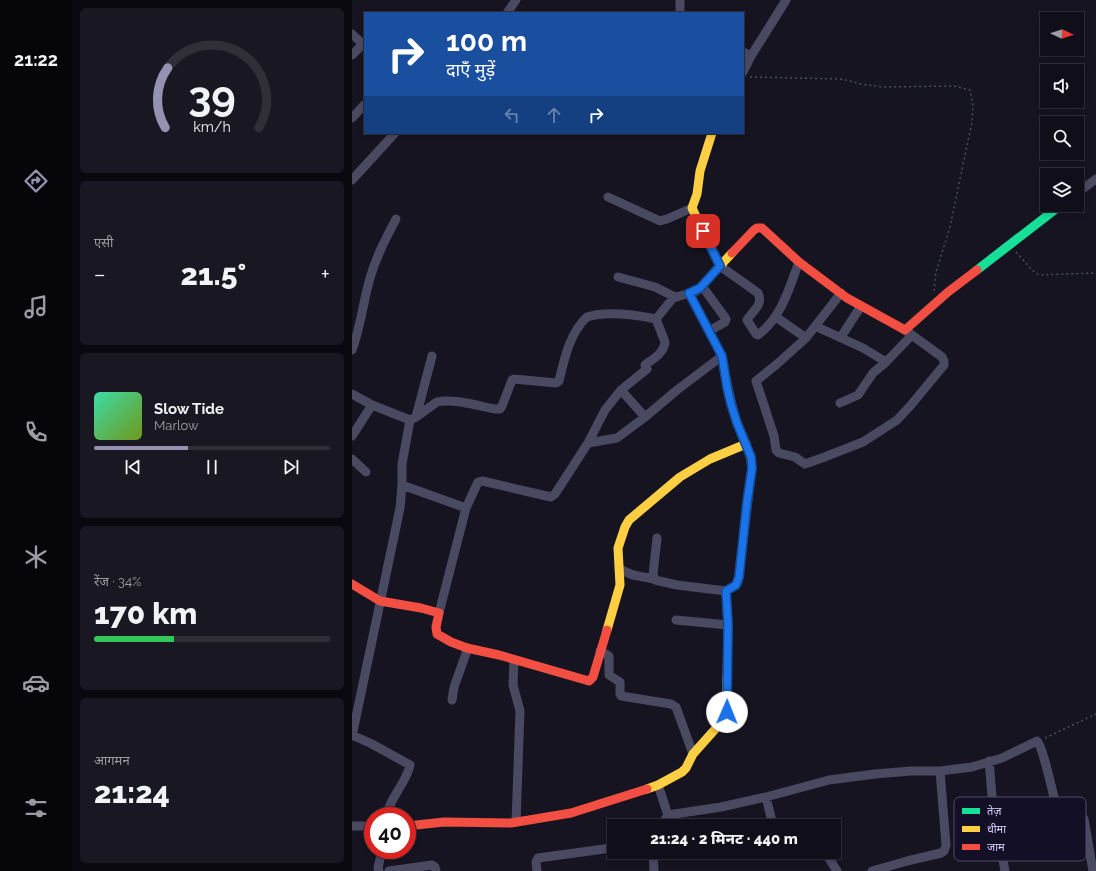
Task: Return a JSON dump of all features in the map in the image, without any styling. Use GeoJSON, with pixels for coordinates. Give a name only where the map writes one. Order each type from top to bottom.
{"type":"FeatureCollection","features":[{"type":"Feature","properties":{"kind":"street"},"geometry":{"type":"LineString","coordinates":[[508,12],[516,0]]}},
{"type":"Feature","properties":{"kind":"street"},"geometry":{"type":"LineString","coordinates":[[680,0],[680,12]]}},
{"type":"Feature","properties":{"kind":"street"},"geometry":{"type":"LineString","coordinates":[[747,74],[747,54],[786,0]]}},
{"type":"Feature","properties":{"kind":"street"},"geometry":{"type":"LineString","coordinates":[[352,34],[364,45],[352,55]]}},
{"type":"Feature","properties":{"kind":"street"},"geometry":{"type":"LineString","coordinates":[[352,118],[364,105]]}},
{"type":"Feature","properties":{"kind":"street"},"geometry":{"type":"LineString","coordinates":[[352,180],[394,134]]}},
{"type":"Feature","properties":{"kind":"street"},"geometry":{"type":"LineString","coordinates":[[712,134],[700,171],[697,194],[692,208],[720,266],[758,293],[759,304],[747,320],[756,334],[759,334],[776,317],[799,262]]}},
{"type":"Feature","properties":{"kind":"street"},"geometry":{"type":"LineString","coordinates":[[1084,187],[1096,178]]}},
{"type":"Feature","properties":{"kind":"street"},"geometry":{"type":"LineString","coordinates":[[608,197],[660,221],[692,208]]}},
{"type":"Feature","properties":{"kind":"street"},"geometry":{"type":"LineString","coordinates":[[840,403],[858,394],[873,373],[886,362],[908,333],[933,305],[1052,212]]}},
{"type":"Feature","properties":{"kind":"street"},"geometry":{"type":"LineString","coordinates":[[352,350],[370,277],[382,245],[396,219]]}},
{"type":"Feature","properties":{"kind":"street"},"geometry":{"type":"LineString","coordinates":[[656,319],[664,307],[675,297],[697,291],[754,230],[760,228],[799,262],[841,293],[908,333],[942,357],[944,363],[911,405],[897,420],[863,442],[804,464],[795,457],[779,453],[776,450],[774,436],[756,381],[806,338],[841,293]]}},
{"type":"Feature","properties":{"kind":"street"},"geometry":{"type":"LineString","coordinates":[[618,277],[655,287],[675,297]]}},
{"type":"Feature","properties":{"kind":"street"},"geometry":{"type":"LineString","coordinates":[[702,286],[726,319],[725,322],[709,331]]}},
{"type":"Feature","properties":{"kind":"street"},"geometry":{"type":"LineString","coordinates":[[619,569],[633,575],[654,578],[658,581],[677,585],[726,591],[736,585],[739,577],[752,468],[751,457],[731,404],[722,356],[689,293]]}},
{"type":"Feature","properties":{"kind":"street"},"geometry":{"type":"LineString","coordinates":[[841,337],[861,306]]}},
{"type":"Feature","properties":{"kind":"street"},"geometry":{"type":"LineString","coordinates":[[413,418],[436,402],[440,401],[457,402],[500,409],[512,380],[514,379],[556,383],[559,381],[567,351],[574,334],[587,317],[607,315],[641,316],[656,319]]}},
{"type":"Feature","properties":{"kind":"street"},"geometry":{"type":"LineString","coordinates":[[776,317],[806,338]]}},
{"type":"Feature","properties":{"kind":"street"},"geometry":{"type":"LineString","coordinates":[[656,319],[664,346],[658,355],[645,366],[647,369],[621,390],[605,410],[588,443],[554,496],[546,496],[479,481],[466,508],[438,613],[436,627],[437,634],[450,642],[468,648],[590,681],[593,676],[620,585],[618,548],[625,527],[636,513],[680,477],[710,459],[746,444]]}},
{"type":"Feature","properties":{"kind":"street"},"geometry":{"type":"LineString","coordinates":[[815,326],[863,348],[886,362]]}},
{"type":"Feature","properties":{"kind":"street"},"geometry":{"type":"LineString","coordinates":[[389,807],[410,765],[353,732],[400,508],[402,464],[413,418],[432,356]]}},
{"type":"Feature","properties":{"kind":"street"},"geometry":{"type":"LineString","coordinates":[[588,443],[617,438],[722,356]]}},
{"type":"Feature","properties":{"kind":"street"},"geometry":{"type":"LineString","coordinates":[[621,390],[645,417]]}},
{"type":"Feature","properties":{"kind":"street"},"geometry":{"type":"LineString","coordinates":[[352,394],[372,405],[413,418]]}},
{"type":"Feature","properties":{"kind":"street"},"geometry":{"type":"LineString","coordinates":[[352,436],[372,405]]}},
{"type":"Feature","properties":{"kind":"street"},"geometry":{"type":"LineString","coordinates":[[352,460],[366,472]]}},
{"type":"Feature","properties":{"kind":"street"},"geometry":{"type":"LineString","coordinates":[[402,485],[466,508]]}},
{"type":"Feature","properties":{"kind":"street"},"geometry":{"type":"LineString","coordinates":[[654,578],[653,575],[657,538]]}},
{"type":"Feature","properties":{"kind":"street"},"geometry":{"type":"LineString","coordinates":[[352,584],[380,601],[421,608],[438,613]]}},
{"type":"Feature","properties":{"kind":"street"},"geometry":{"type":"LineString","coordinates":[[416,825],[444,822],[478,824],[516,822],[571,813],[658,785],[684,770],[693,754],[726,717],[728,624],[726,591]]}},
{"type":"Feature","properties":{"kind":"street"},"geometry":{"type":"LineString","coordinates":[[676,620],[728,624]]}},
{"type":"Feature","properties":{"kind":"street"},"geometry":{"type":"LineString","coordinates":[[452,700],[454,687],[468,648]]}},
{"type":"Feature","properties":{"kind":"street"},"geometry":{"type":"LineString","coordinates":[[600,650],[609,656],[609,675],[620,682],[621,696],[671,704],[676,707],[693,754]]}},
{"type":"Feature","properties":{"kind":"street"},"geometry":{"type":"LineString","coordinates":[[514,660],[513,685],[520,711],[516,822]]}},
{"type":"Feature","properties":{"kind":"street"},"geometry":{"type":"LineString","coordinates":[[668,815],[721,807],[766,797],[829,780],[875,774],[911,771],[940,771],[972,767],[1013,753],[1037,741],[1044,756],[1054,797]]}},
{"type":"Feature","properties":{"kind":"street"},"geometry":{"type":"LineString","coordinates":[[989,761],[992,797]]}},
{"type":"Feature","properties":{"kind":"street"},"geometry":{"type":"LineString","coordinates":[[872,871],[942,853],[944,851],[946,845],[940,771]]}},
{"type":"Feature","properties":{"kind":"street"},"geometry":{"type":"LineString","coordinates":[[658,785],[668,815],[666,819]]}},
{"type":"Feature","properties":{"kind":"street"},"geometry":{"type":"LineString","coordinates":[[766,797],[771,819]]}},
{"type":"Feature","properties":{"kind":"street"},"geometry":{"type":"LineString","coordinates":[[352,826],[364,826]]}},
{"type":"Feature","properties":{"kind":"street"},"geometry":{"type":"LineString","coordinates":[[1086,831],[1093,871]]}},
{"type":"Feature","properties":{"kind":"street"},"geometry":{"type":"LineString","coordinates":[[537,871],[536,862],[538,858],[607,848]]}},
{"type":"Feature","properties":{"kind":"street"},"geometry":{"type":"LineString","coordinates":[[379,871],[378,868],[380,859]]}},
{"type":"Feature","properties":{"kind":"street"},"geometry":{"type":"LineString","coordinates":[[653,859],[654,871]]}},
{"type":"Feature","properties":{"kind":"street"},"geometry":{"type":"LineString","coordinates":[[829,859],[836,871]]}},
{"type":"Feature","properties":{"kind":"street"},"geometry":{"type":"LineString","coordinates":[[1003,861],[1005,871]]}},
{"type":"Feature","properties":{"kind":"street"},"geometry":{"type":"LineString","coordinates":[[389,871],[432,865],[435,867],[436,871]]}},
{"type":"Feature","properties":{"kind":"path"},"geometry":{"type":"LineString","coordinates":[[747,74],[840,79],[866,85],[885,87],[954,86],[970,90],[973,105],[972,122],[960,175],[956,201],[936,272],[933,305]]}},
{"type":"Feature","properties":{"kind":"path"},"geometry":{"type":"LineString","coordinates":[[1010,244],[1032,270],[1039,275],[1096,273]]}},
{"type":"Feature","properties":{"kind":"path"},"geometry":{"type":"LineString","coordinates":[[1037,741],[1096,714]]}},
{"type":"Feature","properties":{"kind":"traffic: fast"},"geometry":{"type":"LineString","coordinates":[[977,270],[1052,212]]}},
{"type":"Feature","properties":{"kind":"traffic: slow"},"geometry":{"type":"LineString","coordinates":[[712,134],[700,171],[697,194],[692,208],[720,266],[732,253]]}},
{"type":"Feature","properties":{"kind":"traffic: slow"},"geometry":{"type":"LineString","coordinates":[[607,630],[620,585],[618,548],[629,520],[680,477],[710,459],[746,444]]}},
{"type":"Feature","properties":{"kind":"traffic: slow"},"geometry":{"type":"LineString","coordinates":[[647,789],[658,785],[682,772],[686,768],[693,754],[726,717],[727,676]]}},
{"type":"Feature","properties":{"kind":"traffic: jam"},"geometry":{"type":"LineString","coordinates":[[732,253],[754,230],[757,228],[762,228],[799,262],[847,298],[905,330],[948,292],[977,270]]}},
{"type":"Feature","properties":{"kind":"traffic: jam"},"geometry":{"type":"LineString","coordinates":[[352,584],[380,601],[421,608],[439,613],[436,627],[437,634],[451,642],[467,648],[499,655],[589,681],[593,677],[607,630]]}},
{"type":"Feature","properties":{"kind":"traffic: jam"},"geometry":{"type":"LineString","coordinates":[[726,591],[728,625],[727,676]]}},
{"type":"Feature","properties":{"kind":"traffic: jam"},"geometry":{"type":"LineString","coordinates":[[416,825],[444,822],[511,823],[571,813],[647,789]]}},
{"type":"Feature","properties":{"kind":"route"},"geometry":{"type":"LineString","coordinates":[[703,231],[720,266],[697,291],[689,293],[722,356],[731,404],[751,457],[752,468],[738,582],[726,591],[728,624],[727,712]]}}]}
